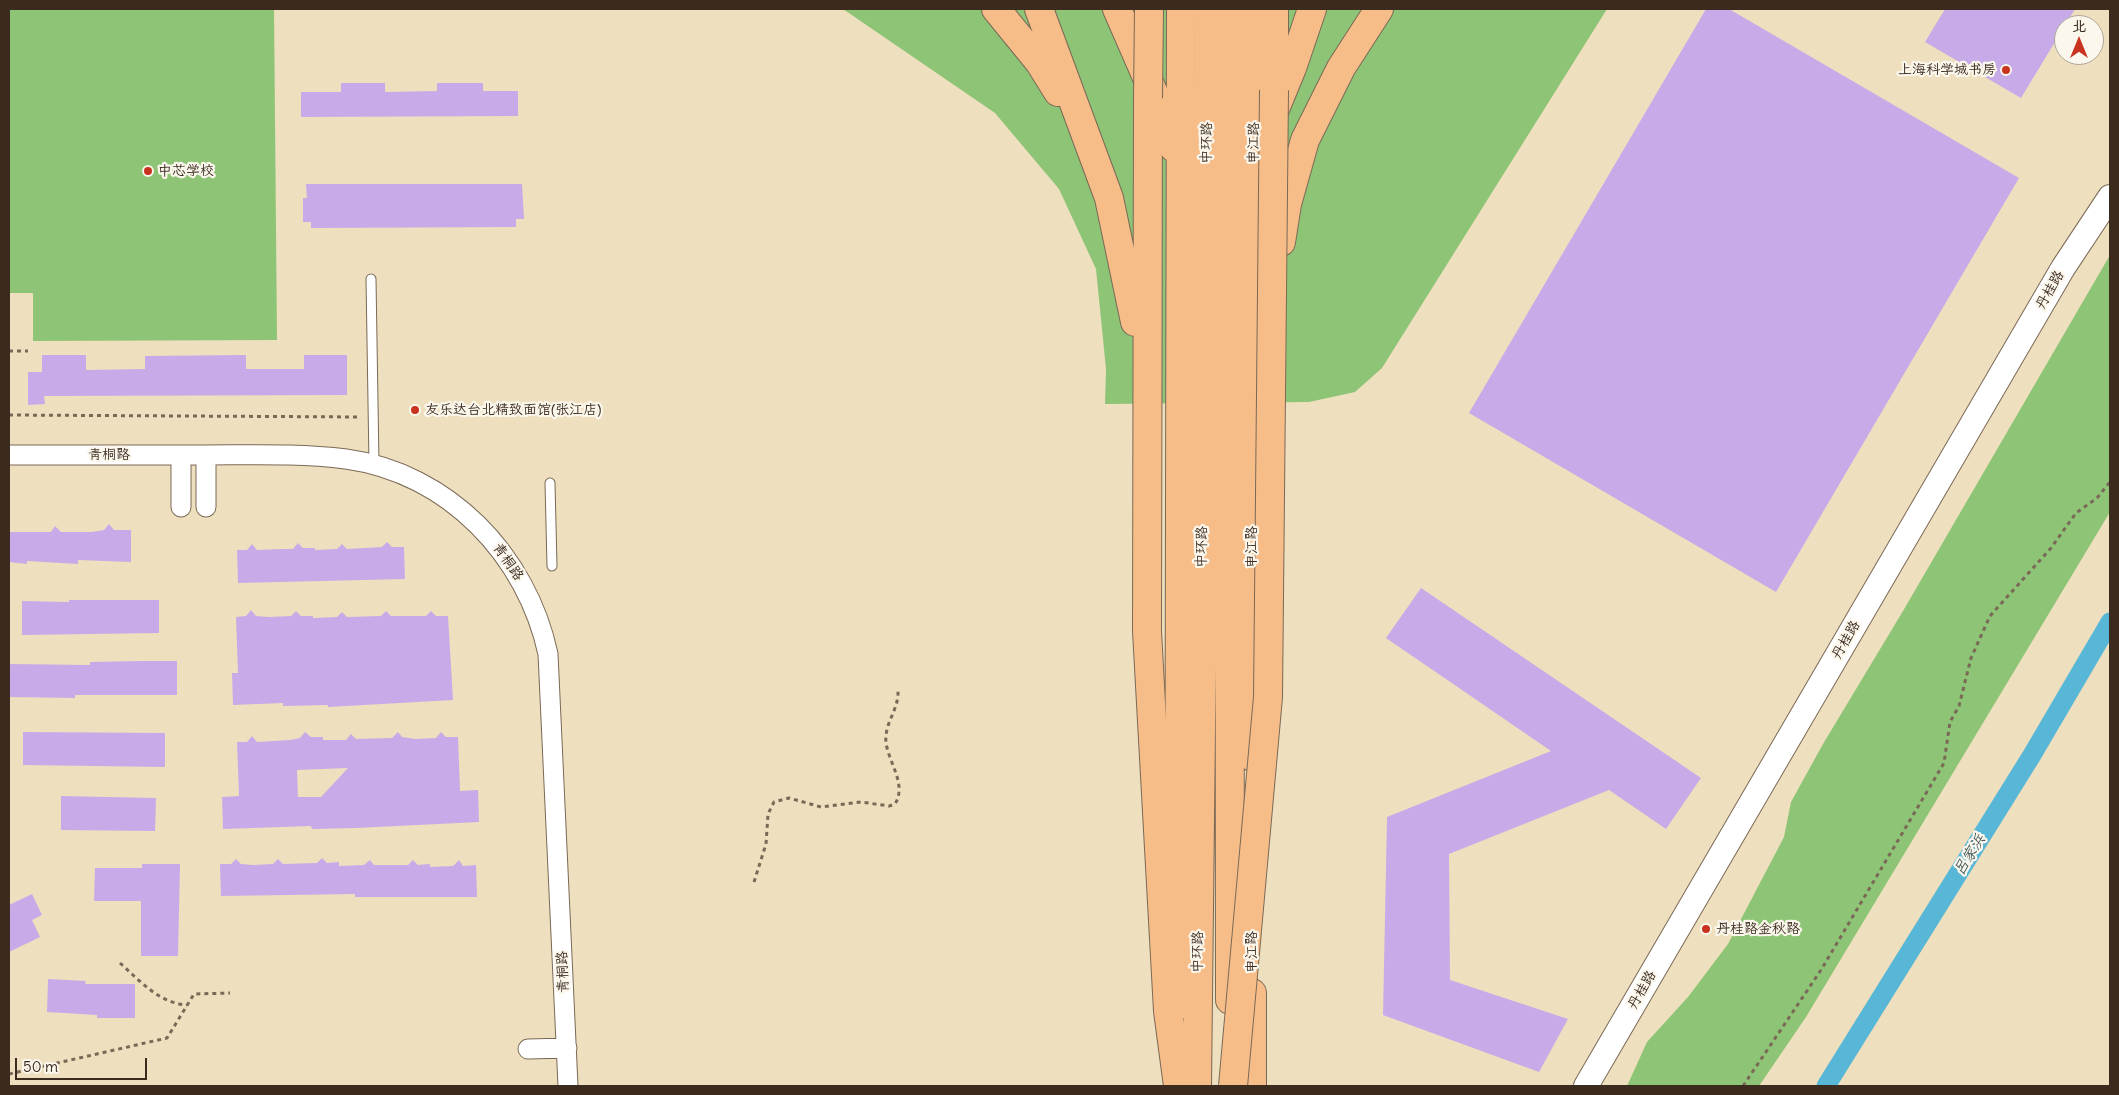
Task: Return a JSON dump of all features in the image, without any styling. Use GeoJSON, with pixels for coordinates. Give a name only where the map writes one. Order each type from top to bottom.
{"type":"FeatureCollection","features":[{"type":"Feature","properties":{"kind":"main road"},"geometry":{"type":"LineString","coordinates":[[996,9],[1040,63],[1092,146]]}},
{"type":"Feature","properties":{"kind":"main road"},"geometry":{"type":"LineString","coordinates":[[1039,9],[1092,146],[1109,198],[1122,253],[1135,323],[1147,404]]}},
{"type":"Feature","properties":{"kind":"main road"},"geometry":{"type":"LineString","coordinates":[[1117,9],[1162,112],[1177,157],[1182,216]]}},
{"type":"Feature","properties":{"kind":"main road"},"geometry":{"type":"LineString","coordinates":[[1149,9],[1147,631],[1168,1011],[1179,1086]]}},
{"type":"Feature","properties":{"kind":"main road"},"geometry":{"type":"LineString","coordinates":[[1179,1086],[1181,9]]}},
{"type":"Feature","properties":{"kind":"main road","name":"中环路"},"geometry":{"type":"LineString","coordinates":[[1197,1086],[1209,9]]}},
{"type":"Feature","properties":{"kind":"main road","name":"中环路"},"geometry":{"type":"LineString","coordinates":[[1230,9],[1232,1086]]}},
{"type":"Feature","properties":{"kind":"main road","name":"申江路"},"geometry":{"type":"LineString","coordinates":[[1252,1086],[1254,9]]}},
{"type":"Feature","properties":{"kind":"main road"},"geometry":{"type":"LineString","coordinates":[[1232,1086],[1268,697],[1273,296],[1274,9]]}},
{"type":"Feature","properties":{"kind":"main road"},"geometry":{"type":"LineString","coordinates":[[1253,158],[1292,68],[1312,9]]}},
{"type":"Feature","properties":{"kind":"main road"},"geometry":{"type":"LineString","coordinates":[[1273,296],[1287,204],[1304,140],[1341,68],[1379,9]]}},
{"type":"Feature","properties":{"kind":"street","name":"丹桂路"},"geometry":{"type":"LineString","coordinates":[[1586,1086],[2058,276],[2110,197]]}},
{"type":"Feature","properties":{"kind":"street","name":"丹桂路"},"geometry":{"type":"LineString","coordinates":[[1596,1086],[2071,272],[2110,214]]}},
{"type":"Feature","properties":{"kind":"street","name":"青桐路"},"geometry":{"type":"LineString","coordinates":[[9,455],[322,457],[374,464],[428,487],[455,504],[483,528],[502,551],[532,600],[542,628],[551,687],[568,1086]]}},
{"type":"Feature","properties":{"kind":"street"},"geometry":{"type":"LineString","coordinates":[[182,455],[182,507]]}},
{"type":"Feature","properties":{"kind":"street"},"geometry":{"type":"LineString","coordinates":[[206,455],[206,507]]}},
{"type":"Feature","properties":{"kind":"street"},"geometry":{"type":"LineString","coordinates":[[528,1049],[567,1048]]}},
{"type":"Feature","properties":{"kind":"lane"},"geometry":{"type":"LineString","coordinates":[[371,279],[374,464]]}},
{"type":"Feature","properties":{"kind":"lane"},"geometry":{"type":"LineString","coordinates":[[550,483],[552,566]]}},
{"type":"Feature","properties":{"kind":"path"},"geometry":{"type":"LineString","coordinates":[[9,351],[28,351]]}},
{"type":"Feature","properties":{"kind":"path"},"geometry":{"type":"LineString","coordinates":[[9,415],[373,417]]}},
{"type":"Feature","properties":{"kind":"path"},"geometry":{"type":"LineString","coordinates":[[1743,1086],[1821,970],[1944,763],[1950,722],[1959,706],[1971,658],[1990,616],[2051,548],[2076,513],[2097,498],[2110,482]]}},
{"type":"Feature","properties":{"kind":"path"},"geometry":{"type":"LineString","coordinates":[[754,882],[766,844],[768,814],[774,802],[789,798],[821,808],[861,802],[889,806],[895,804],[899,790],[886,744],[886,729],[899,702],[898,690]]}},
{"type":"Feature","properties":{"kind":"path"},"geometry":{"type":"LineString","coordinates":[[120,963],[154,994],[176,1004],[187,1005]]}},
{"type":"Feature","properties":{"kind":"path"},"geometry":{"type":"LineString","coordinates":[[9,1074],[167,1038],[194,994],[230,993]]}},
{"type":"Feature","properties":{"kind":"green space","name":"中芯学校"},"geometry":{"type":"Polygon","coordinates":[[[9,9],[274,9],[277,340],[33,341],[33,293],[9,293],[9,9]]]}},
{"type":"Feature","properties":{"kind":"green space"},"geometry":{"type":"Polygon","coordinates":[[[843,9],[1607,9],[1382,368],[1355,392],[1309,402],[1105,404],[1106,369],[1096,269],[1059,189],[995,113],[843,9]]]}},
{"type":"Feature","properties":{"kind":"green space"},"geometry":{"type":"Polygon","coordinates":[[[2110,255],[2110,512],[1806,1017],[1759,1086],[1627,1086],[1647,1042],[1688,997],[1728,944],[1784,837],[1791,802],[1823,744],[1903,611],[2110,255]]]}},
{"type":"Feature","properties":{"kind":"building"},"geometry":{"type":"Polygon","coordinates":[[[1706,9],[1729,9],[2019,178],[1776,592],[1469,413],[1706,9]]]}},
{"type":"Feature","properties":{"kind":"building","name":"上海科学城书房"},"geometry":{"type":"Polygon","coordinates":[[[1945,9],[2075,9],[2071,15],[2054,15],[2054,44],[2021,98],[1925,42],[1945,9]]]}},
{"type":"Feature","properties":{"kind":"building"},"geometry":{"type":"Polygon","coordinates":[[[341,83],[385,83],[385,92],[437,91],[437,83],[483,83],[483,91],[518,91],[518,116],[301,117],[301,92],[341,92],[341,83]]]}},
{"type":"Feature","properties":{"kind":"building"},"geometry":{"type":"Polygon","coordinates":[[[306,184],[522,184],[524,219],[516,219],[516,227],[311,228],[311,222],[303,222],[303,198],[307,198],[306,184]]]}},
{"type":"Feature","properties":{"kind":"building"},"geometry":{"type":"Polygon","coordinates":[[[42,355],[86,355],[86,370],[145,369],[145,356],[246,355],[246,369],[304,369],[304,355],[347,355],[347,395],[44,396],[45,404],[28,405],[28,372],[42,372],[42,355]]]}},
{"type":"Feature","properties":{"kind":"building"},"geometry":{"type":"Polygon","coordinates":[[[109,524],[114,530],[131,530],[131,562],[78,560],[78,564],[27,561],[27,564],[9,562],[9,532],[51,532],[55,526],[61,532],[92,532],[104,530],[109,524]]]}},
{"type":"Feature","properties":{"kind":"building"},"geometry":{"type":"Polygon","coordinates":[[[387,542],[392,547],[404,547],[405,579],[238,583],[237,550],[247,550],[252,544],[257,550],[293,549],[298,543],[303,548],[315,548],[315,550],[337,549],[342,544],[347,549],[382,547],[387,542]]]}},
{"type":"Feature","properties":{"kind":"building"},"geometry":{"type":"Polygon","coordinates":[[[1421,588],[1701,778],[1666,829],[1609,790],[1449,854],[1450,980],[1568,1019],[1539,1072],[1383,1015],[1387,817],[1551,751],[1386,638],[1421,588]]]}},
{"type":"Feature","properties":{"kind":"building"},"geometry":{"type":"Polygon","coordinates":[[[69,600],[159,600],[159,633],[22,635],[22,601],[69,602],[69,600]]]}},
{"type":"Feature","properties":{"kind":"building"},"geometry":{"type":"Polygon","coordinates":[[[251,610],[256,616],[269,617],[291,616],[296,611],[301,616],[313,616],[313,618],[337,617],[342,612],[347,617],[381,616],[386,611],[391,616],[426,616],[431,611],[436,616],[448,616],[453,700],[328,707],[328,705],[283,706],[283,703],[233,705],[232,673],[238,673],[236,617],[246,616],[251,610]]]}},
{"type":"Feature","properties":{"kind":"building"},"geometry":{"type":"Polygon","coordinates":[[[177,661],[177,695],[75,695],[75,698],[9,697],[9,664],[90,665],[90,662],[177,661]]]}},
{"type":"Feature","properties":{"kind":"building"},"geometry":{"type":"Polygon","coordinates":[[[23,732],[165,733],[165,767],[23,765],[23,732]]]}},
{"type":"Feature","properties":{"kind":"building"},"geometry":{"type":"Polygon","coordinates":[[[305,732],[311,737],[323,737],[323,740],[346,740],[351,734],[356,739],[392,738],[398,732],[402,737],[415,739],[436,738],[441,732],[446,737],[458,737],[460,791],[478,790],[479,822],[356,828],[312,829],[311,826],[223,829],[222,797],[239,796],[237,742],[247,742],[252,736],[257,742],[300,738],[305,732]],[[348,768],[297,770],[298,797],[321,797],[348,768]]]}},
{"type":"Feature","properties":{"kind":"building"},"geometry":{"type":"Polygon","coordinates":[[[61,796],[156,798],[155,831],[61,830],[61,796]]]}},
{"type":"Feature","properties":{"kind":"building"},"geometry":{"type":"Polygon","coordinates":[[[322,858],[327,863],[339,862],[339,866],[364,865],[370,860],[374,865],[408,865],[413,860],[418,865],[430,864],[430,867],[453,866],[459,860],[463,866],[476,865],[477,897],[355,897],[355,894],[221,896],[220,864],[231,864],[236,859],[241,864],[253,865],[273,864],[278,859],[283,864],[317,863],[322,858]]]}},
{"type":"Feature","properties":{"kind":"building"},"geometry":{"type":"Polygon","coordinates":[[[142,864],[180,864],[178,956],[141,956],[141,901],[94,901],[95,868],[142,868],[142,864]]]}},
{"type":"Feature","properties":{"kind":"building"},"geometry":{"type":"Polygon","coordinates":[[[32,894],[42,915],[32,920],[40,937],[9,952],[9,905],[32,894]]]}},
{"type":"Feature","properties":{"kind":"building"},"geometry":{"type":"Polygon","coordinates":[[[48,979],[86,981],[85,984],[135,984],[135,1018],[97,1018],[97,1015],[47,1012],[48,979]]]}},
{"type":"Feature","properties":{"kind":"waterway","name":"吕家浜"},"geometry":{"type":"LineString","coordinates":[[1826,1086],[2032,755],[2110,622]]}},
{"type":"Feature","properties":{"kind":"place","name":"上海科学城书房"},"geometry":{"type":"Point","coordinates":[2006,70]}},
{"type":"Feature","properties":{"kind":"place","name":"中芯学校"},"geometry":{"type":"Point","coordinates":[148,171]}},
{"type":"Feature","properties":{"kind":"place","name":"友乐达台北精致面馆(张江店)"},"geometry":{"type":"Point","coordinates":[415,410]}},
{"type":"Feature","properties":{"kind":"place","name":"丹桂路金秋路"},"geometry":{"type":"Point","coordinates":[1706,929]}}]}
